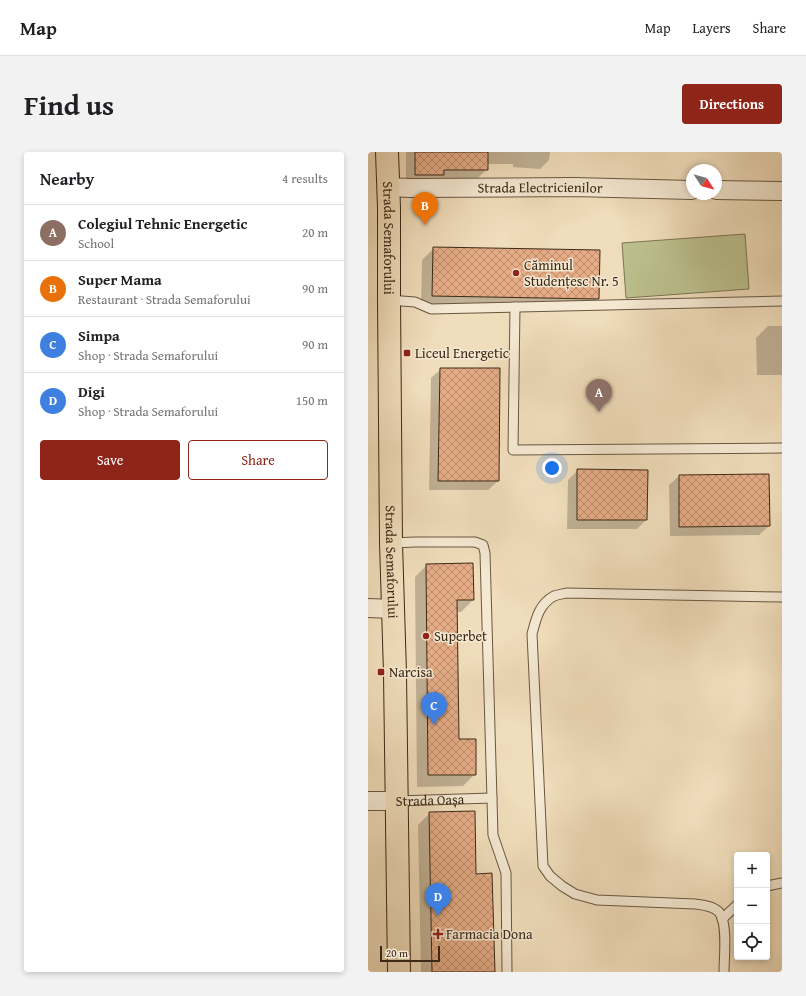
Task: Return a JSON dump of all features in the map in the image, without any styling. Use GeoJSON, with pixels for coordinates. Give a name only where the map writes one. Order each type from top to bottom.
{"type":"FeatureCollection","features":[{"type":"Feature","properties":{"kind":"main road","name":"Strada Semaforului"},"geometry":{"type":"LineString","coordinates":[[387,152],[391,543],[399,972]]}},
{"type":"Feature","properties":{"kind":"street","name":"Strada Electricienilor"},"geometry":{"type":"LineString","coordinates":[[388,187],[574,187],[686,190]]}},
{"type":"Feature","properties":{"kind":"street"},"geometry":{"type":"LineString","coordinates":[[722,190],[782,191]]}},
{"type":"Feature","properties":{"kind":"street"},"geometry":{"type":"LineString","coordinates":[[368,608],[393,609]]}},
{"type":"Feature","properties":{"kind":"street","name":"Strada Oașa"},"geometry":{"type":"LineString","coordinates":[[368,801],[396,801]]}},
{"type":"Feature","properties":{"kind":"lane"},"geometry":{"type":"LineString","coordinates":[[389,300],[415,302],[431,309],[782,301]]}},
{"type":"Feature","properties":{"kind":"lane"},"geometry":{"type":"LineString","coordinates":[[515,307],[513,450],[782,448]]}},
{"type":"Feature","properties":{"kind":"lane"},"geometry":{"type":"LineString","coordinates":[[391,543],[475,542],[483,545],[486,553],[493,835],[506,873],[507,972]]}},
{"type":"Feature","properties":{"kind":"lane"},"geometry":{"type":"LineString","coordinates":[[724,972],[725,931],[719,912],[710,907],[695,904],[597,900],[574,894],[550,876],[543,866],[532,634],[536,617],[543,604],[554,596],[566,593],[782,597]]}},
{"type":"Feature","properties":{"kind":"lane","name":"Strada Oașa"},"geometry":{"type":"LineString","coordinates":[[396,801],[492,798]]}},
{"type":"Feature","properties":{"kind":"lane"},"geometry":{"type":"LineString","coordinates":[[770,885],[782,883]]}},
{"type":"Feature","properties":{"kind":"lane"},"geometry":{"type":"LineString","coordinates":[[722,919],[734,908]]}},
{"type":"Feature","properties":{"kind":"green space"},"geometry":{"type":"Polygon","coordinates":[[[745,234],[749,289],[626,298],[622,243],[745,234]]]}},
{"type":"Feature","properties":{"kind":"building"},"geometry":{"type":"Polygon","coordinates":[[[415,152],[488,152],[488,170],[444,170],[444,175],[415,175],[415,152]]]}},
{"type":"Feature","properties":{"kind":"building","name":"Căminul Studențesc Nr. 5"},"geometry":{"type":"Polygon","coordinates":[[[433,247],[600,250],[599,299],[432,296],[433,247]]]}},
{"type":"Feature","properties":{"kind":"building"},"geometry":{"type":"Polygon","coordinates":[[[440,368],[500,368],[499,481],[438,481],[440,368]]]}},
{"type":"Feature","properties":{"kind":"building"},"geometry":{"type":"Polygon","coordinates":[[[577,469],[648,470],[647,520],[577,520],[577,469]]]}},
{"type":"Feature","properties":{"kind":"building"},"geometry":{"type":"Polygon","coordinates":[[[769,474],[770,526],[679,527],[679,475],[769,474]]]}},
{"type":"Feature","properties":{"kind":"building"},"geometry":{"type":"Polygon","coordinates":[[[473,563],[474,600],[457,600],[459,739],[476,739],[476,775],[428,775],[426,564],[473,563]]]}},
{"type":"Feature","properties":{"kind":"building"},"geometry":{"type":"Polygon","coordinates":[[[475,811],[476,874],[492,873],[495,972],[432,972],[429,812],[475,811]]]}},
{"type":"Feature","properties":{"kind":"place","name":"Super Mama"},"geometry":{"type":"Point","coordinates":[425,225]}},
{"type":"Feature","properties":{"kind":"place","name":"Căminul Studențesc Nr. 5"},"geometry":{"type":"Point","coordinates":[516,273]}},
{"type":"Feature","properties":{"kind":"place","name":"Liceul Energetic"},"geometry":{"type":"Point","coordinates":[407,353]}},
{"type":"Feature","properties":{"kind":"place","name":"Colegiul Tehnic Energetic"},"geometry":{"type":"Point","coordinates":[599,412]}},
{"type":"Feature","properties":{"kind":"place","name":"Superbet"},"geometry":{"type":"Point","coordinates":[426,636]}},
{"type":"Feature","properties":{"kind":"place","name":"Narcisa"},"geometry":{"type":"Point","coordinates":[381,672]}},
{"type":"Feature","properties":{"kind":"place","name":"Simpa"},"geometry":{"type":"Point","coordinates":[434,725]}},
{"type":"Feature","properties":{"kind":"place","name":"Digi"},"geometry":{"type":"Point","coordinates":[438,916]}},
{"type":"Feature","properties":{"kind":"place","name":"Farmacia Dona"},"geometry":{"type":"Point","coordinates":[438,934]}}]}
